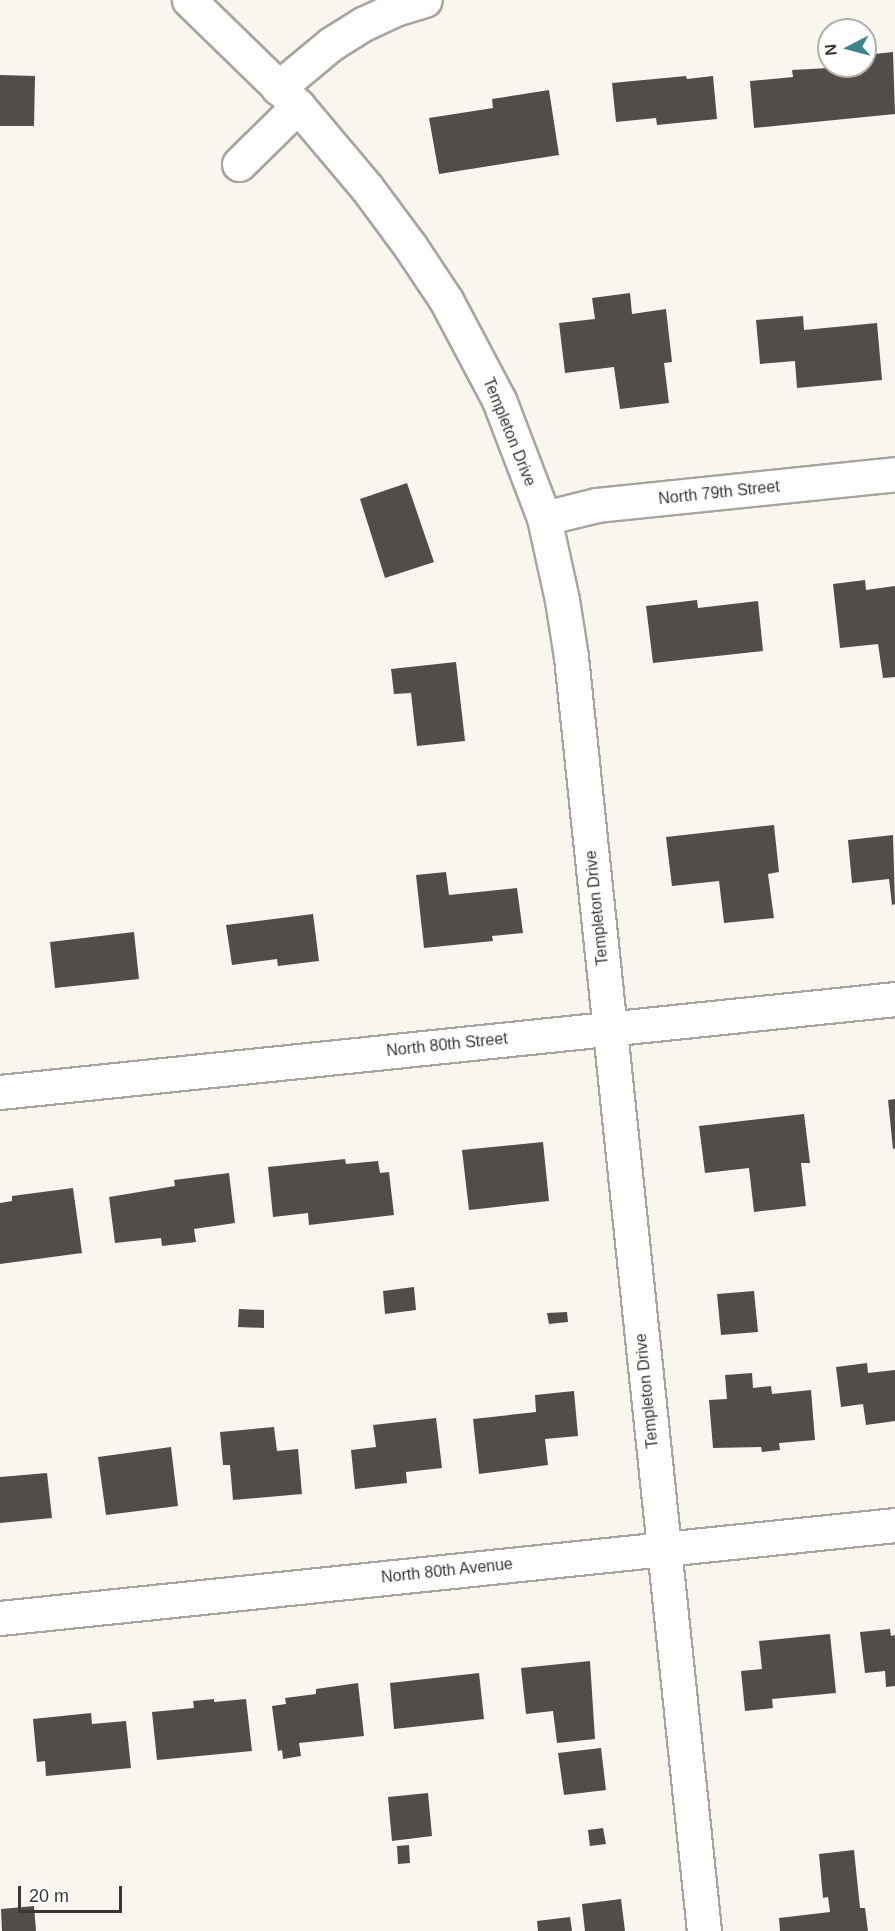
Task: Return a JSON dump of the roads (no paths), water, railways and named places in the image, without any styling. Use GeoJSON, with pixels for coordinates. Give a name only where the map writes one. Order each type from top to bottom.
{"type":"FeatureCollection","features":[{"type":"Feature","properties":{"kind":"street","name":"Templeton Drive"},"geometry":{"type":"LineString","coordinates":[[189,0],[288,97],[366,188],[410,246],[446,300],[498,400],[543,518],[562,600],[571,657],[704,1931]]}},
{"type":"Feature","properties":{"kind":"street"},"geometry":{"type":"LineString","coordinates":[[239,164],[288,97],[331,44],[363,24],[395,9],[425,0]]}},
{"type":"Feature","properties":{"kind":"street","name":"North 79th Street"},"geometry":{"type":"LineString","coordinates":[[543,518],[597,506],[895,474]]}},
{"type":"Feature","properties":{"kind":"street","name":"North 80th Street"},"geometry":{"type":"LineString","coordinates":[[0,1092],[895,999]]}},
{"type":"Feature","properties":{"kind":"street","name":"North 80th Avenue"},"geometry":{"type":"LineString","coordinates":[[0,1618],[895,1525]]}}]}
